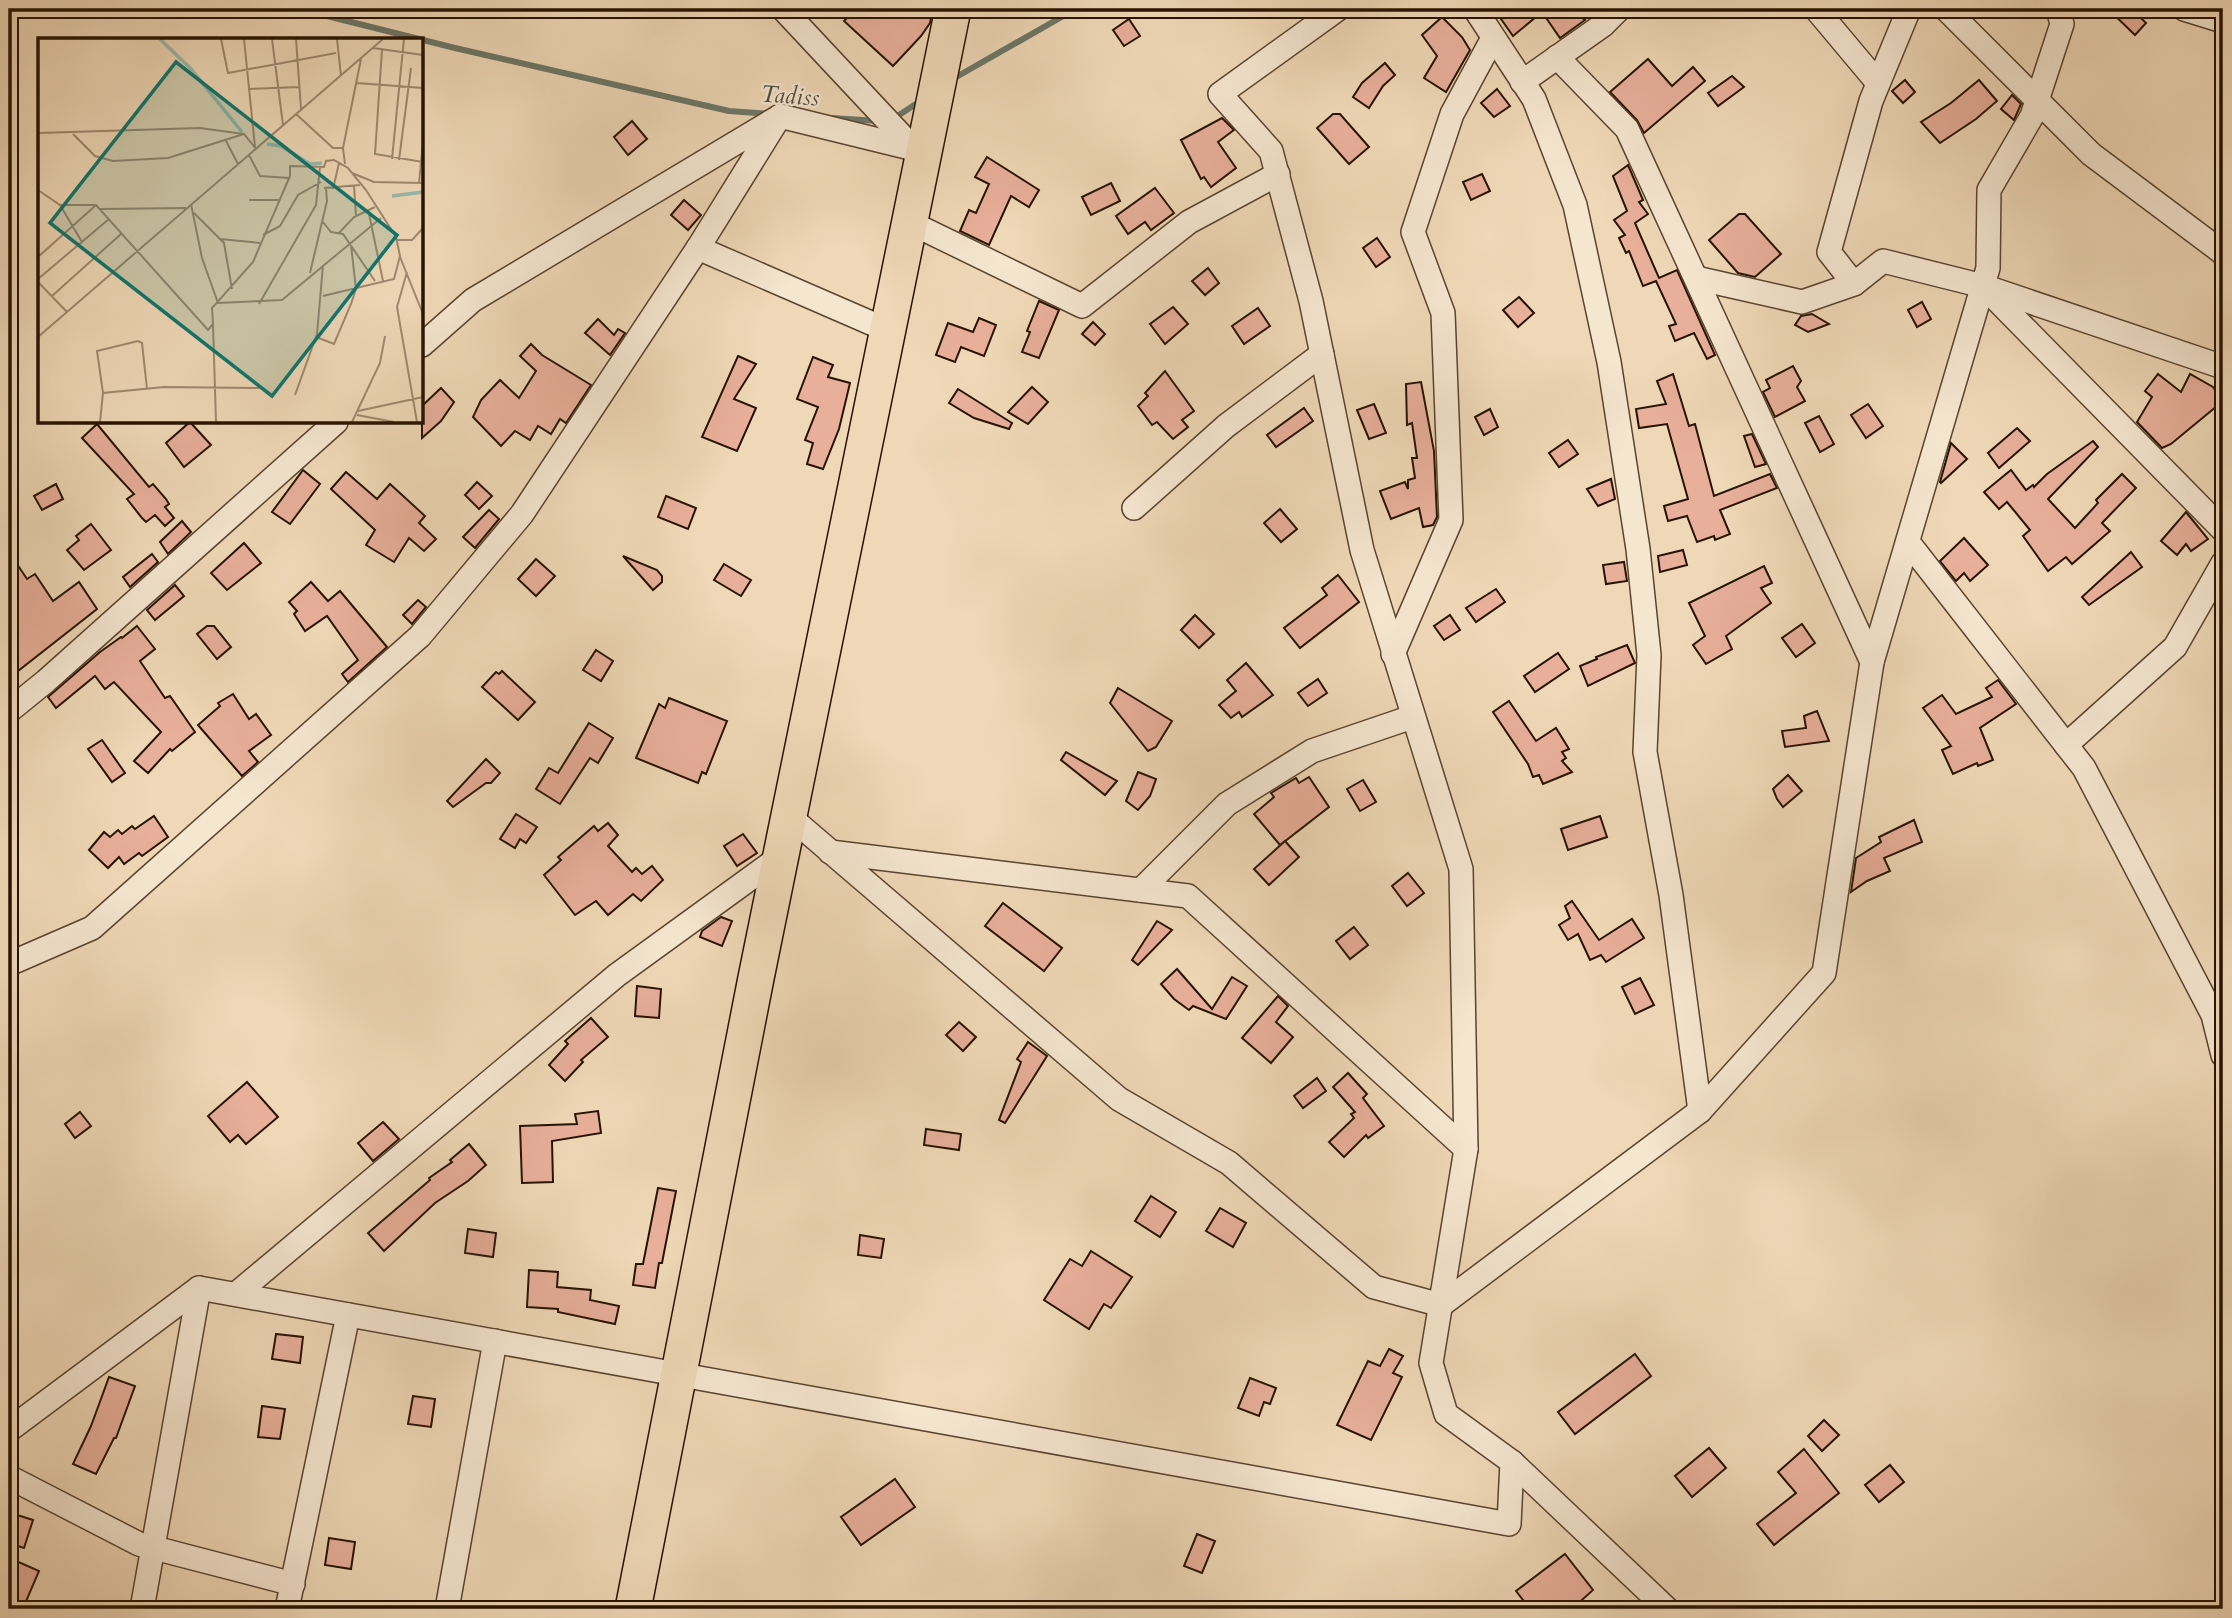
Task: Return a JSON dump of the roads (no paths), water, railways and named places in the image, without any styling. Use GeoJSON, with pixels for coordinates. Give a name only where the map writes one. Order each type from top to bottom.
{"type":"FeatureCollection","features":[{"type":"Feature","properties":{"kind":"main road"},"geometry":{"type":"LineString","coordinates":[[633,1609],[909,222],[918,150],[953,9]]}},
{"type":"Feature","properties":{"kind":"street"},"geometry":{"type":"LineString","coordinates":[[783,9],[918,150]]}},
{"type":"Feature","properties":{"kind":"street"},"geometry":{"type":"LineString","coordinates":[[1338,9],[1220,94],[1272,151],[1311,302],[1362,550],[1461,869],[1466,1149],[1431,1363],[1446,1414],[1512,1462],[1667,1609]]}},
{"type":"Feature","properties":{"kind":"street"},"geometry":{"type":"LineString","coordinates":[[1475,9],[1534,99],[1575,205],[1609,362],[1638,549],[1649,655],[1645,752],[1671,895],[1700,1111]]}},
{"type":"Feature","properties":{"kind":"street"},"geometry":{"type":"LineString","coordinates":[[1816,9],[1878,83]]}},
{"type":"Feature","properties":{"kind":"street"},"geometry":{"type":"LineString","coordinates":[[1854,284],[1829,252],[1871,100],[1909,9]]}},
{"type":"Feature","properties":{"kind":"street"},"geometry":{"type":"LineString","coordinates":[[1946,9],[2091,154],[2223,253]]}},
{"type":"Feature","properties":{"kind":"street"},"geometry":{"type":"LineString","coordinates":[[1441,1305],[1700,1111],[1824,973],[1872,662],[1988,268],[1989,190],[2032,116],[2062,24],[2058,9]]}},
{"type":"Feature","properties":{"kind":"street"},"geometry":{"type":"LineString","coordinates":[[2184,9],[2223,20]]}},
{"type":"Feature","properties":{"kind":"street"},"geometry":{"type":"LineString","coordinates":[[1522,82],[1557,57],[1605,14]]}},
{"type":"Feature","properties":{"kind":"street"},"geometry":{"type":"LineString","coordinates":[[1393,654],[1451,520],[1443,313],[1413,232],[1452,114],[1493,38]]}},
{"type":"Feature","properties":{"kind":"street"},"geometry":{"type":"LineString","coordinates":[[1557,57],[1627,130],[1872,662]]}},
{"type":"Feature","properties":{"kind":"street"},"geometry":{"type":"LineString","coordinates":[[424,343],[472,300],[780,116],[918,150]]}},
{"type":"Feature","properties":{"kind":"street"},"geometry":{"type":"LineString","coordinates":[[9,964],[92,928],[420,636],[522,514],[698,248],[780,116]]}},
{"type":"Feature","properties":{"kind":"street"},"geometry":{"type":"LineString","coordinates":[[909,222],[1082,306],[1189,222],[1278,174]]}},
{"type":"Feature","properties":{"kind":"street"},"geometry":{"type":"LineString","coordinates":[[698,248],[887,330]]}},
{"type":"Feature","properties":{"kind":"street"},"geometry":{"type":"LineString","coordinates":[[1696,278],[1802,302],[1854,284],[1883,261],[1983,286],[2223,367]]}},
{"type":"Feature","properties":{"kind":"street"},"geometry":{"type":"LineString","coordinates":[[1983,286],[2223,530]]}},
{"type":"Feature","properties":{"kind":"street"},"geometry":{"type":"LineString","coordinates":[[1134,508],[1226,426],[1322,354]]}},
{"type":"Feature","properties":{"kind":"street"},"geometry":{"type":"LineString","coordinates":[[9,711],[334,424]]}},
{"type":"Feature","properties":{"kind":"street"},"geometry":{"type":"LineString","coordinates":[[1908,542],[2084,768],[2213,1015],[2222,1044]]}},
{"type":"Feature","properties":{"kind":"street"},"geometry":{"type":"LineString","coordinates":[[2066,745],[2175,646],[2223,563]]}},
{"type":"Feature","properties":{"kind":"street"},"geometry":{"type":"LineString","coordinates":[[1141,890],[1227,804],[1312,751],[1412,718]]}},
{"type":"Feature","properties":{"kind":"street"},"geometry":{"type":"LineString","coordinates":[[789,816],[1119,1099],[1230,1163],[1374,1287],[1441,1305]]}},
{"type":"Feature","properties":{"kind":"street"},"geometry":{"type":"LineString","coordinates":[[830,852],[1188,896],[1466,1149]]}},
{"type":"Feature","properties":{"kind":"street"},"geometry":{"type":"LineString","coordinates":[[236,1294],[617,975],[781,856]]}},
{"type":"Feature","properties":{"kind":"street"},"geometry":{"type":"LineString","coordinates":[[9,1430],[199,1287],[1509,1524],[1512,1462]]}},
{"type":"Feature","properties":{"kind":"street"},"geometry":{"type":"LineString","coordinates":[[142,1609],[199,1287]]}},
{"type":"Feature","properties":{"kind":"street"},"geometry":{"type":"LineString","coordinates":[[287,1609],[348,1315]]}},
{"type":"Feature","properties":{"kind":"street"},"geometry":{"type":"LineString","coordinates":[[447,1609],[495,1341]]}},
{"type":"Feature","properties":{"kind":"street"},"geometry":{"type":"LineString","coordinates":[[9,1477],[139,1544],[293,1584]]}},
{"type":"Feature","properties":{"kind":"waterway","name":"Tadiss"},"geometry":{"type":"LineString","coordinates":[[299,9],[415,38]]}},
{"type":"Feature","properties":{"kind":"waterway","name":"Tadiss"},"geometry":{"type":"LineString","coordinates":[[951,80],[1072,11],[1236,16],[1259,9]]}},
{"type":"Feature","properties":{"kind":"waterway","name":"Tadiss"},"geometry":{"type":"LineString","coordinates":[[424,40],[729,111],[771,114]]}},
{"type":"Feature","properties":{"kind":"waterway","name":"Tadiss"},"geometry":{"type":"LineString","coordinates":[[893,119],[922,100]]}},
{"type":"Feature","properties":{"kind":"waterway","name":"Tadiss"},"geometry":{"type":"LineString","coordinates":[[831,118],[879,121]]}}]}
